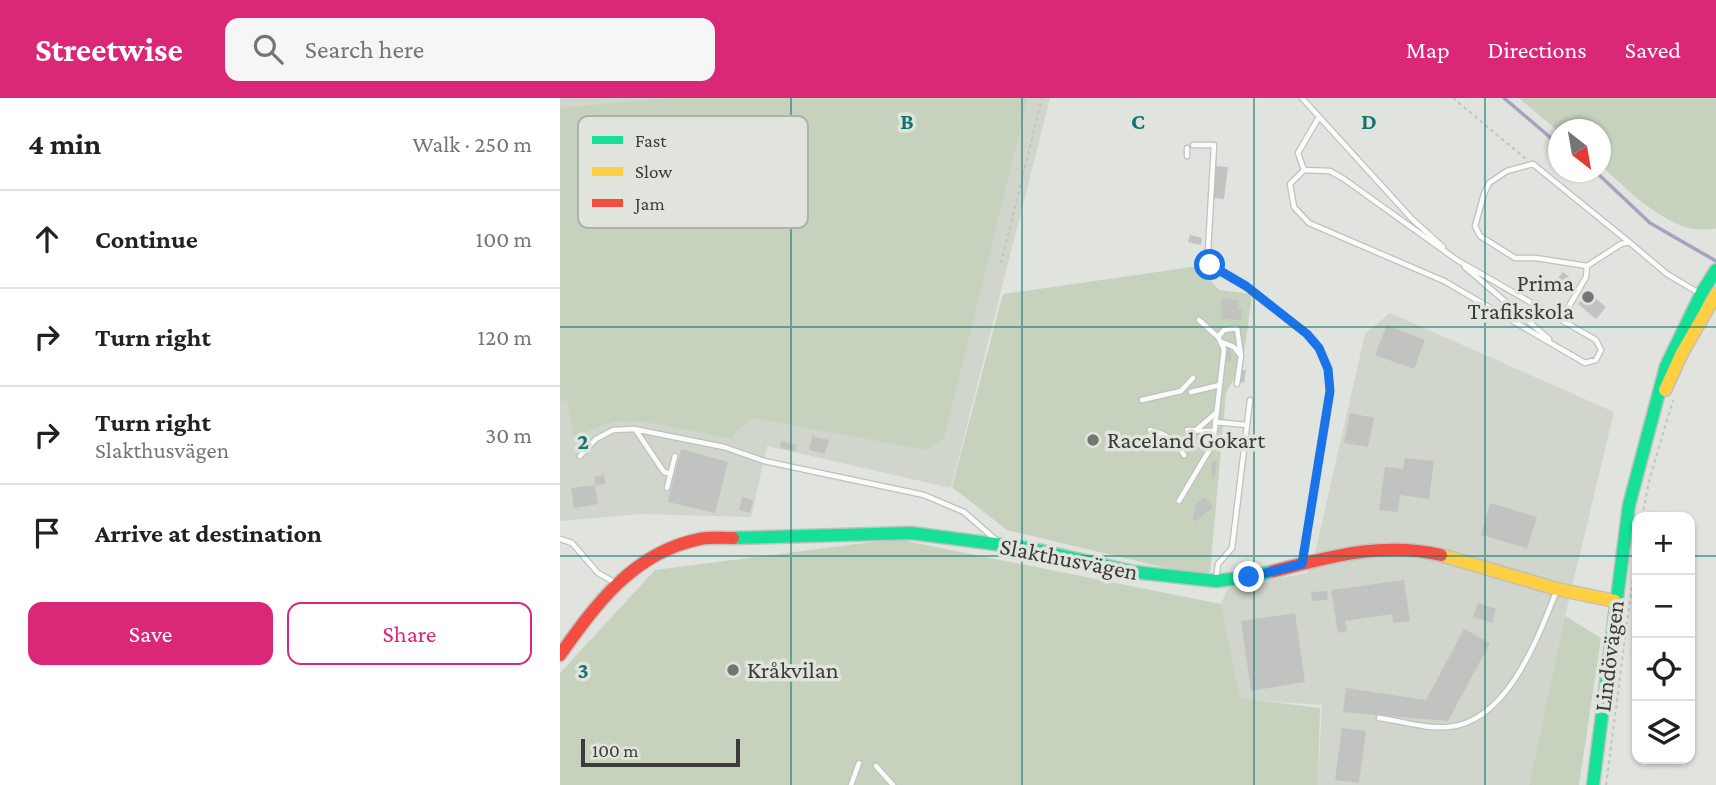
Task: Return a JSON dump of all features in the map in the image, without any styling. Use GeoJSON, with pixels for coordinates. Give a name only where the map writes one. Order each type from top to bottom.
{"type":"FeatureCollection","features":[{"type":"Feature","properties":{"kind":"street","name":"Lindövägen"},"geometry":{"type":"LineString","coordinates":[[1593,785],[1629,505],[1656,406],[1710,296],[1716,270]]}},
{"type":"Feature","properties":{"kind":"street","name":"Slakthusvägen"},"geometry":{"type":"LineString","coordinates":[[560,655],[615,583],[645,559],[672,546],[701,539],[911,533],[1033,549],[1134,572],[1216,581],[1249,577],[1344,553],[1413,551],[1437,554],[1557,589],[1615,601]]}},
{"type":"Feature","properties":{"kind":"lane"},"geometry":{"type":"LineString","coordinates":[[1302,98],[1412,219],[1557,347]]}},
{"type":"Feature","properties":{"kind":"lane"},"geometry":{"type":"LineString","coordinates":[[1304,170],[1298,153],[1319,117]]}},
{"type":"Feature","properties":{"kind":"lane"},"geometry":{"type":"LineString","coordinates":[[1193,145],[1214,145],[1208,251],[1210,265],[1246,286],[1307,334],[1319,348],[1328,369],[1330,391],[1302,564]]}},
{"type":"Feature","properties":{"kind":"lane"},"geometry":{"type":"LineString","coordinates":[[1187,148],[1187,156]]}},
{"type":"Feature","properties":{"kind":"lane"},"geometry":{"type":"LineString","coordinates":[[1629,242],[1621,244],[1587,266],[1536,258],[1515,258],[1480,236],[1475,226],[1489,183],[1507,171],[1532,164],[1629,242],[1667,275],[1710,296]]}},
{"type":"Feature","properties":{"kind":"lane"},"geometry":{"type":"LineString","coordinates":[[1304,170],[1330,171],[1344,179],[1457,260],[1562,318],[1596,340],[1601,350],[1596,360],[1586,363],[1444,281],[1309,223],[1294,206],[1290,184],[1304,170]]}},
{"type":"Feature","properties":{"kind":"lane"},"geometry":{"type":"LineString","coordinates":[[1562,318],[1586,277],[1587,266]]}},
{"type":"Feature","properties":{"kind":"lane"},"geometry":{"type":"LineString","coordinates":[[1199,320],[1220,340],[1234,347],[1241,356]]}},
{"type":"Feature","properties":{"kind":"lane"},"geometry":{"type":"LineString","coordinates":[[1179,501],[1209,454],[1224,349],[1220,340],[1224,330],[1237,328],[1241,356],[1237,384]]}},
{"type":"Feature","properties":{"kind":"lane"},"geometry":{"type":"LineString","coordinates":[[1142,400],[1181,391],[1193,378]]}},
{"type":"Feature","properties":{"kind":"lane"},"geometry":{"type":"LineString","coordinates":[[1191,392],[1220,385]]}},
{"type":"Feature","properties":{"kind":"lane"},"geometry":{"type":"LineString","coordinates":[[1216,581],[1219,564],[1232,548],[1250,400]]}},
{"type":"Feature","properties":{"kind":"lane"},"geometry":{"type":"LineString","coordinates":[[1185,445],[1195,431],[1217,412]]}},
{"type":"Feature","properties":{"kind":"lane"},"geometry":{"type":"LineString","coordinates":[[1215,422],[1247,425]]}},
{"type":"Feature","properties":{"kind":"lane"},"geometry":{"type":"LineString","coordinates":[[634,429],[664,472],[671,474]]}},
{"type":"Feature","properties":{"kind":"lane"},"geometry":{"type":"LineString","coordinates":[[580,456],[596,439],[613,430],[634,429],[723,447],[764,461],[924,495],[964,512],[1002,545]]}},
{"type":"Feature","properties":{"kind":"lane"},"geometry":{"type":"LineString","coordinates":[[1150,430],[1160,432],[1176,442],[1184,455]]}},
{"type":"Feature","properties":{"kind":"lane"},"geometry":{"type":"LineString","coordinates":[[1187,430],[1214,431]]}},
{"type":"Feature","properties":{"kind":"lane"},"geometry":{"type":"LineString","coordinates":[[667,488],[675,456]]}},
{"type":"Feature","properties":{"kind":"lane"},"geometry":{"type":"LineString","coordinates":[[560,540],[572,543],[598,573],[615,583]]}},
{"type":"Feature","properties":{"kind":"lane"},"geometry":{"type":"LineString","coordinates":[[1379,718],[1446,727],[1474,719],[1498,700],[1516,677],[1557,589]]}},
{"type":"Feature","properties":{"kind":"lane"},"geometry":{"type":"LineString","coordinates":[[851,785],[859,763]]}},
{"type":"Feature","properties":{"kind":"lane"},"geometry":{"type":"LineString","coordinates":[[876,766],[893,785]]}},
{"type":"Feature","properties":{"kind":"path"},"geometry":{"type":"LineString","coordinates":[[1001,263],[1042,98]]}},
{"type":"Feature","properties":{"kind":"path"},"geometry":{"type":"LineString","coordinates":[[1453,98],[1532,164]]}},
{"type":"Feature","properties":{"kind":"path"},"geometry":{"type":"LineString","coordinates":[[1643,512],[1650,477],[1674,395]]}},
{"type":"Feature","properties":{"kind":"path"},"geometry":{"type":"LineString","coordinates":[[1606,785],[1633,575]]}},
{"type":"Feature","properties":{"kind":"shaded area"},"geometry":{"type":"Polygon","coordinates":[[[560,98],[1050,98],[951,488],[767,446],[751,517],[640,514],[560,521],[560,98]]]}},
{"type":"Feature","properties":{"kind":"shaded area"},"geometry":{"type":"Polygon","coordinates":[[[1390,313],[1614,412],[1565,616],[1529,785],[1318,785],[1322,705],[1240,699],[1221,604],[1228,588],[1307,573],[1315,553],[1365,334],[1390,313]]]}},
{"type":"Feature","properties":{"kind":"green space"},"geometry":{"type":"Polygon","coordinates":[[[667,98],[1028,98],[944,438],[926,450],[753,418],[739,429],[732,439],[646,422],[616,421],[574,436],[567,400],[560,401],[560,108],[667,98]]]}},
{"type":"Feature","properties":{"kind":"green space"},"geometry":{"type":"Polygon","coordinates":[[[1519,98],[1716,98],[1716,228],[1700,230],[1669,220],[1654,211],[1611,175],[1611,119],[1548,119],[1548,123],[1519,98]]]}},
{"type":"Feature","properties":{"kind":"green space","name":"Raceland Gokart"},"geometry":{"type":"Polygon","coordinates":[[[1199,266],[1219,290],[1252,294],[1243,362],[1226,393],[1210,572],[1192,574],[1007,530],[952,487],[1003,294],[1199,266]]]}},
{"type":"Feature","properties":{"kind":"green space"},"geometry":{"type":"Polygon","coordinates":[[[896,539],[1221,604],[1240,698],[1320,708],[1318,785],[560,785],[560,673],[655,570],[896,539]]]}},
{"type":"Feature","properties":{"kind":"green space"},"geometry":{"type":"Polygon","coordinates":[[[1565,616],[1601,638],[1579,785],[1529,785],[1565,616]]]}},
{"type":"Feature","properties":{"kind":"building"},"geometry":{"type":"Polygon","coordinates":[[[1216,166],[1228,167],[1224,199],[1213,198],[1216,166]]]}},
{"type":"Feature","properties":{"kind":"building"},"geometry":{"type":"Polygon","coordinates":[[[1190,235],[1202,238],[1201,245],[1188,242],[1190,235]]]}},
{"type":"Feature","properties":{"kind":"building"},"geometry":{"type":"Polygon","coordinates":[[[1563,272],[1575,282],[1566,293],[1554,283],[1563,272]]]}},
{"type":"Feature","properties":{"kind":"building"},"geometry":{"type":"Polygon","coordinates":[[[1588,292],[1606,307],[1596,319],[1578,304],[1588,292]]]}},
{"type":"Feature","properties":{"kind":"building"},"geometry":{"type":"Polygon","coordinates":[[[1222,298],[1239,300],[1241,320],[1221,319],[1222,298]]]}},
{"type":"Feature","properties":{"kind":"building"},"geometry":{"type":"Polygon","coordinates":[[[1387,325],[1425,340],[1414,369],[1375,355],[1387,325]]]}},
{"type":"Feature","properties":{"kind":"building"},"geometry":{"type":"Polygon","coordinates":[[[1225,349],[1231,349],[1231,361],[1224,361],[1225,349]]]}},
{"type":"Feature","properties":{"kind":"building"},"geometry":{"type":"Polygon","coordinates":[[[1242,370],[1246,370],[1244,383],[1240,382],[1242,370]]]}},
{"type":"Feature","properties":{"kind":"building"},"geometry":{"type":"Polygon","coordinates":[[[1350,413],[1374,418],[1368,447],[1344,443],[1350,413]]]}},
{"type":"Feature","properties":{"kind":"building"},"geometry":{"type":"Polygon","coordinates":[[[812,436],[829,440],[825,454],[809,450],[812,436]]]}},
{"type":"Feature","properties":{"kind":"building"},"geometry":{"type":"Polygon","coordinates":[[[781,441],[797,445],[795,451],[780,448],[781,441]]]}},
{"type":"Feature","properties":{"kind":"building"},"geometry":{"type":"Polygon","coordinates":[[[681,449],[728,462],[715,513],[668,502],[681,449]]]}},
{"type":"Feature","properties":{"kind":"building"},"geometry":{"type":"Polygon","coordinates":[[[1405,458],[1434,461],[1429,499],[1400,495],[1398,512],[1379,510],[1385,467],[1403,469],[1405,458]]]}},
{"type":"Feature","properties":{"kind":"building"},"geometry":{"type":"Polygon","coordinates":[[[1212,461],[1217,461],[1215,477],[1211,477],[1212,461]]]}},
{"type":"Feature","properties":{"kind":"building"},"geometry":{"type":"Polygon","coordinates":[[[604,475],[605,484],[595,485],[594,477],[604,475]]]}},
{"type":"Feature","properties":{"kind":"building"},"geometry":{"type":"Polygon","coordinates":[[[595,485],[598,504],[574,508],[571,488],[595,485]]]}},
{"type":"Feature","properties":{"kind":"building"},"geometry":{"type":"Polygon","coordinates":[[[742,497],[753,500],[750,513],[739,510],[742,497]]]}},
{"type":"Feature","properties":{"kind":"building"},"geometry":{"type":"Polygon","coordinates":[[[1205,497],[1213,507],[1195,522],[1195,505],[1205,497]]]}},
{"type":"Feature","properties":{"kind":"building"},"geometry":{"type":"Polygon","coordinates":[[[1490,503],[1537,517],[1527,548],[1481,535],[1490,503]]]}},
{"type":"Feature","properties":{"kind":"building"},"geometry":{"type":"Polygon","coordinates":[[[1404,580],[1410,621],[1393,623],[1392,614],[1345,621],[1347,631],[1338,633],[1331,590],[1404,580]]]}},
{"type":"Feature","properties":{"kind":"building"},"geometry":{"type":"Polygon","coordinates":[[[1327,591],[1328,600],[1312,601],[1311,592],[1327,591]]]}},
{"type":"Feature","properties":{"kind":"building"},"geometry":{"type":"Polygon","coordinates":[[[1478,603],[1496,609],[1492,623],[1473,617],[1478,603]]]}},
{"type":"Feature","properties":{"kind":"building"},"geometry":{"type":"Polygon","coordinates":[[[1295,613],[1305,682],[1251,691],[1241,621],[1295,613]]]}},
{"type":"Feature","properties":{"kind":"building"},"geometry":{"type":"Polygon","coordinates":[[[1464,629],[1490,643],[1448,721],[1343,712],[1346,688],[1426,700],[1464,629]]]}},
{"type":"Feature","properties":{"kind":"building"},"geometry":{"type":"Polygon","coordinates":[[[1342,728],[1366,731],[1359,783],[1335,780],[1342,728]]]}},
{"type":"Feature","properties":{"kind":"waterway"},"geometry":{"type":"LineString","coordinates":[[1504,98],[1548,135]]}},
{"type":"Feature","properties":{"kind":"waterway"},"geometry":{"type":"LineString","coordinates":[[1607,182],[1650,223],[1716,261]]}},
{"type":"Feature","properties":{"kind":"traffic: fast"},"geometry":{"type":"LineString","coordinates":[[1593,785],[1629,505],[1666,366],[1701,294],[1716,270]]}},
{"type":"Feature","properties":{"kind":"traffic: fast"},"geometry":{"type":"LineString","coordinates":[[733,538],[911,533],[1033,549],[1134,572],[1216,581],[1274,571]]}},
{"type":"Feature","properties":{"kind":"traffic: slow"},"geometry":{"type":"LineString","coordinates":[[1665,390],[1682,353],[1716,294]]}},
{"type":"Feature","properties":{"kind":"traffic: slow"},"geometry":{"type":"LineString","coordinates":[[1441,555],[1557,589],[1615,601]]}},
{"type":"Feature","properties":{"kind":"traffic: jam"},"geometry":{"type":"LineString","coordinates":[[560,655],[603,599],[636,568],[655,555],[704,538],[733,538]]}},
{"type":"Feature","properties":{"kind":"traffic: jam"},"geometry":{"type":"LineString","coordinates":[[1274,571],[1357,552],[1399,550],[1441,555]]}},
{"type":"Feature","properties":{"kind":"place","name":"Prima Trafikskola"},"geometry":{"type":"Point","coordinates":[1588,297]}},
{"type":"Feature","properties":{"kind":"place","name":"Raceland Gokart"},"geometry":{"type":"Point","coordinates":[1093,440]}},
{"type":"Feature","properties":{"kind":"place","name":"Kråkvilan"},"geometry":{"type":"Point","coordinates":[733,670]}},
{"type":"Feature","properties":{"kind":"route"},"geometry":{"type":"LineString","coordinates":[[1210,265],[1246,286],[1307,334],[1319,348],[1328,369],[1330,391],[1302,564],[1249,577]]}}]}
